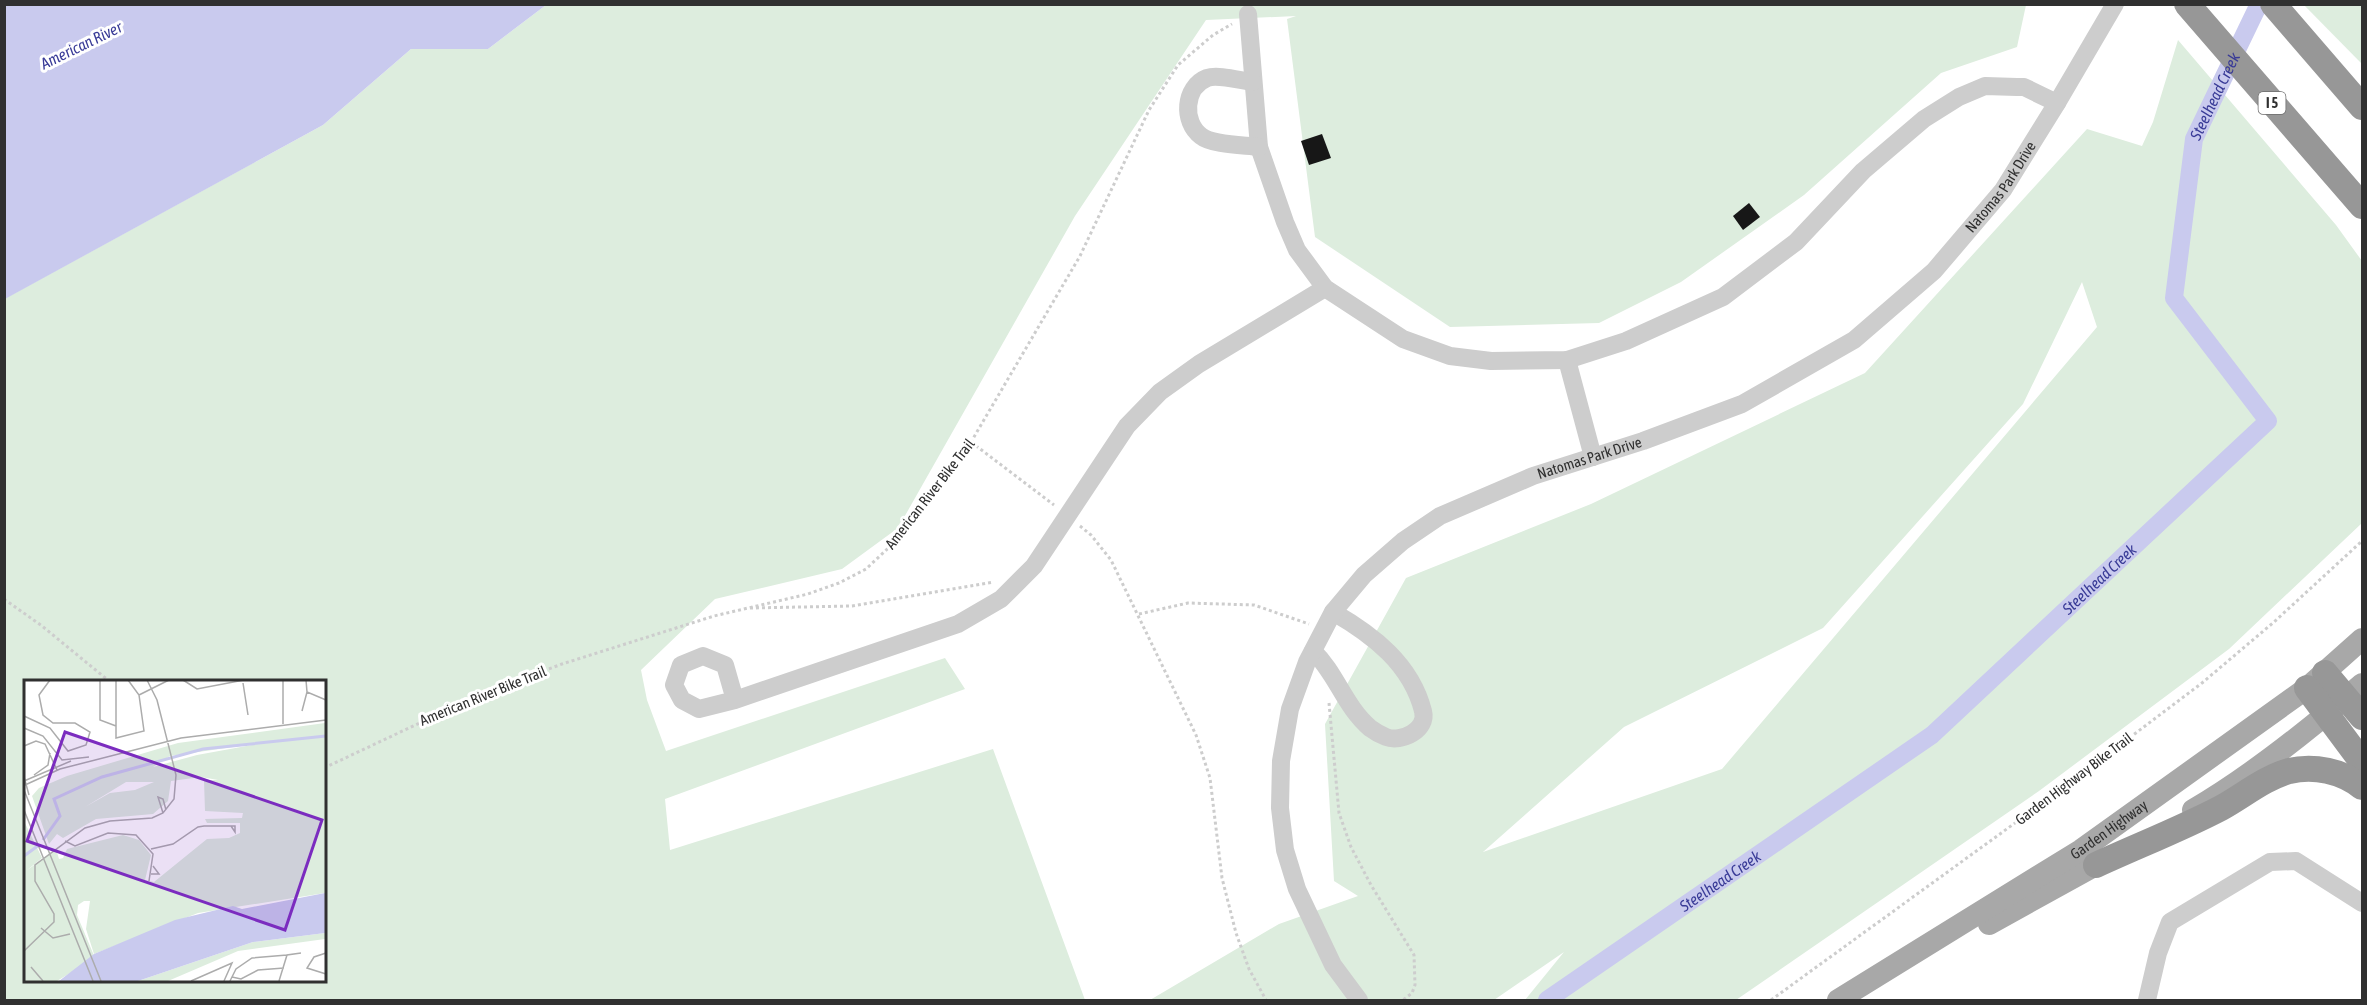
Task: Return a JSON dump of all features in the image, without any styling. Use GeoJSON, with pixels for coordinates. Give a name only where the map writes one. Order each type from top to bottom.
{"type":"FeatureCollection","features":[{"type":"Feature","properties":{"kind":"highway","name":"I 5"},"geometry":{"type":"LineString","coordinates":[[2187,4],[2361,205]]}},
{"type":"Feature","properties":{"kind":"highway"},"geometry":{"type":"LineString","coordinates":[[2273,4],[2362,107]]}},
{"type":"Feature","properties":{"kind":"highway"},"geometry":{"type":"LineString","coordinates":[[2316,680],[2350,703],[2362,762]]}},
{"type":"Feature","properties":{"kind":"highway"},"geometry":{"type":"LineString","coordinates":[[2096,865],[2220,808],[2273,777],[2290,771],[2327,770],[2345,776],[2362,787]]}},
{"type":"Feature","properties":{"kind":"main road","name":"Garden Highway"},"geometry":{"type":"LineString","coordinates":[[1838,1000],[2081,850],[2316,680],[2362,639]]}},
{"type":"Feature","properties":{"kind":"main road","name":"Garden Highway"},"geometry":{"type":"LineString","coordinates":[[1844,1000],[2096,865],[2217,796],[2350,703]]}},
{"type":"Feature","properties":{"kind":"street","name":"Natomas Park Drive"},"geometry":{"type":"LineString","coordinates":[[1356,997],[1333,965],[1297,889],[1285,850],[1280,808],[1281,761],[1290,709],[1313,651],[1333,612],[1364,575],[1403,541],[1440,516],[1533,476],[1742,404],[1854,340],[1934,271],[2002,190],[2057,103],[2115,4]]}},
{"type":"Feature","properties":{"kind":"street"},"geometry":{"type":"LineString","coordinates":[[1248,14],[1259,147],[1297,250],[1325,288],[1403,339],[1450,356],[1491,361],[1567,360],[1626,340],[1723,297],[1796,242],[1863,171],[1906,134],[1924,119],[1959,97],[1985,86],[2024,87],[2057,103]]}},
{"type":"Feature","properties":{"kind":"street"},"geometry":{"type":"LineString","coordinates":[[1253,82],[1208,78],[1194,89],[1187,104],[1191,123],[1201,136],[1214,142],[1259,147]]}},
{"type":"Feature","properties":{"kind":"street"},"geometry":{"type":"LineString","coordinates":[[735,700],[958,624],[1001,598],[1034,566],[1127,426],[1160,392],[1199,364],[1325,288]]}},
{"type":"Feature","properties":{"kind":"street"},"geometry":{"type":"LineString","coordinates":[[1567,360],[1593,457]]}},
{"type":"Feature","properties":{"kind":"street"},"geometry":{"type":"LineString","coordinates":[[1313,651],[1325,663],[1349,703],[1369,727],[1387,738],[1408,736],[1419,728],[1424,714],[1415,688],[1396,659],[1364,629],[1333,612]]}},
{"type":"Feature","properties":{"kind":"street"},"geometry":{"type":"LineString","coordinates":[[2147,1000],[2158,953],[2170,922],[2270,862],[2296,861],[2362,903]]}},
{"type":"Feature","properties":{"kind":"path","name":"American River Bike Trail"},"geometry":{"type":"LineString","coordinates":[[326,767],[478,695],[584,657],[714,616],[808,594],[866,570],[900,537],[971,442],[1080,256],[1149,110],[1178,65],[1213,35],[1248,14]]}},
{"type":"Feature","properties":{"kind":"path"},"geometry":{"type":"LineString","coordinates":[[971,442],[1091,535],[1111,560],[1196,735],[1209,778],[1222,878],[1233,922],[1250,969],[1266,1000]]}},
{"type":"Feature","properties":{"kind":"path","name":"Garden Highway Bike Trail"},"geometry":{"type":"LineString","coordinates":[[1771,1000],[2055,794],[2202,683],[2274,622],[2362,541]]}},
{"type":"Feature","properties":{"kind":"path"},"geometry":{"type":"LineString","coordinates":[[744,609],[852,606],[1002,580]]}},
{"type":"Feature","properties":{"kind":"path"},"geometry":{"type":"LineString","coordinates":[[4,599],[42,626],[108,680]]}},
{"type":"Feature","properties":{"kind":"path"},"geometry":{"type":"LineString","coordinates":[[1139,614],[1188,603],[1254,605],[1324,629]]}},
{"type":"Feature","properties":{"kind":"path"},"geometry":{"type":"LineString","coordinates":[[1335,678],[1328,707],[1339,813],[1351,847],[1371,885],[1414,955],[1415,985],[1412,993],[1403,1000]]}},
{"type":"Feature","properties":{"kind":"green space"},"geometry":{"type":"Polygon","coordinates":[[[546,5],[2026,5],[2017,47],[1941,73],[1804,195],[1681,282],[1599,323],[1450,327],[1315,237],[1287,19],[1296,16],[1206,20],[1075,216],[898,528],[842,569],[715,599],[641,670],[647,700],[666,751],[945,658],[965,689],[665,799],[670,850],[993,749],[1085,1000],[5,1000],[4,299],[323,125],[411,49],[488,49],[546,5]]]}},
{"type":"Feature","properties":{"kind":"green space"},"geometry":{"type":"Polygon","coordinates":[[[2304,5],[2362,5],[2362,64],[2304,5]]]}},
{"type":"Feature","properties":{"kind":"green space"},"geometry":{"type":"Polygon","coordinates":[[[2178,40],[2336,225],[2362,261],[2362,523],[2229,649],[2039,791],[1736,1000],[1525,1000],[1564,952],[1494,1000],[1150,1000],[1279,924],[1358,896],[1334,881],[1325,724],[1406,578],[1591,504],[1865,373],[2087,129],[2142,146],[2153,122],[2178,40]],[[2082,282],[2023,404],[1823,628],[1624,727],[1483,852],[1722,769],[2097,327],[2082,282]]]}},
{"type":"Feature","properties":{"kind":"water","name":"American River"},"geometry":{"type":"Polygon","coordinates":[[[5,4],[546,5],[488,49],[411,49],[323,125],[5,299],[5,4]]]}},
{"type":"Feature","properties":{"kind":"building"},"geometry":{"type":"Polygon","coordinates":[[[1322,134],[1331,158],[1309,165],[1301,141],[1322,134]]]}},
{"type":"Feature","properties":{"kind":"building"},"geometry":{"type":"Polygon","coordinates":[[[1749,203],[1760,217],[1743,230],[1733,216],[1749,203]]]}},
{"type":"Feature","properties":{"kind":"waterway","name":"Steelhead Creek"},"geometry":{"type":"LineString","coordinates":[[1547,1000],[1932,735],[2268,421],[2174,298],[2194,139],[2259,4]]}}]}
